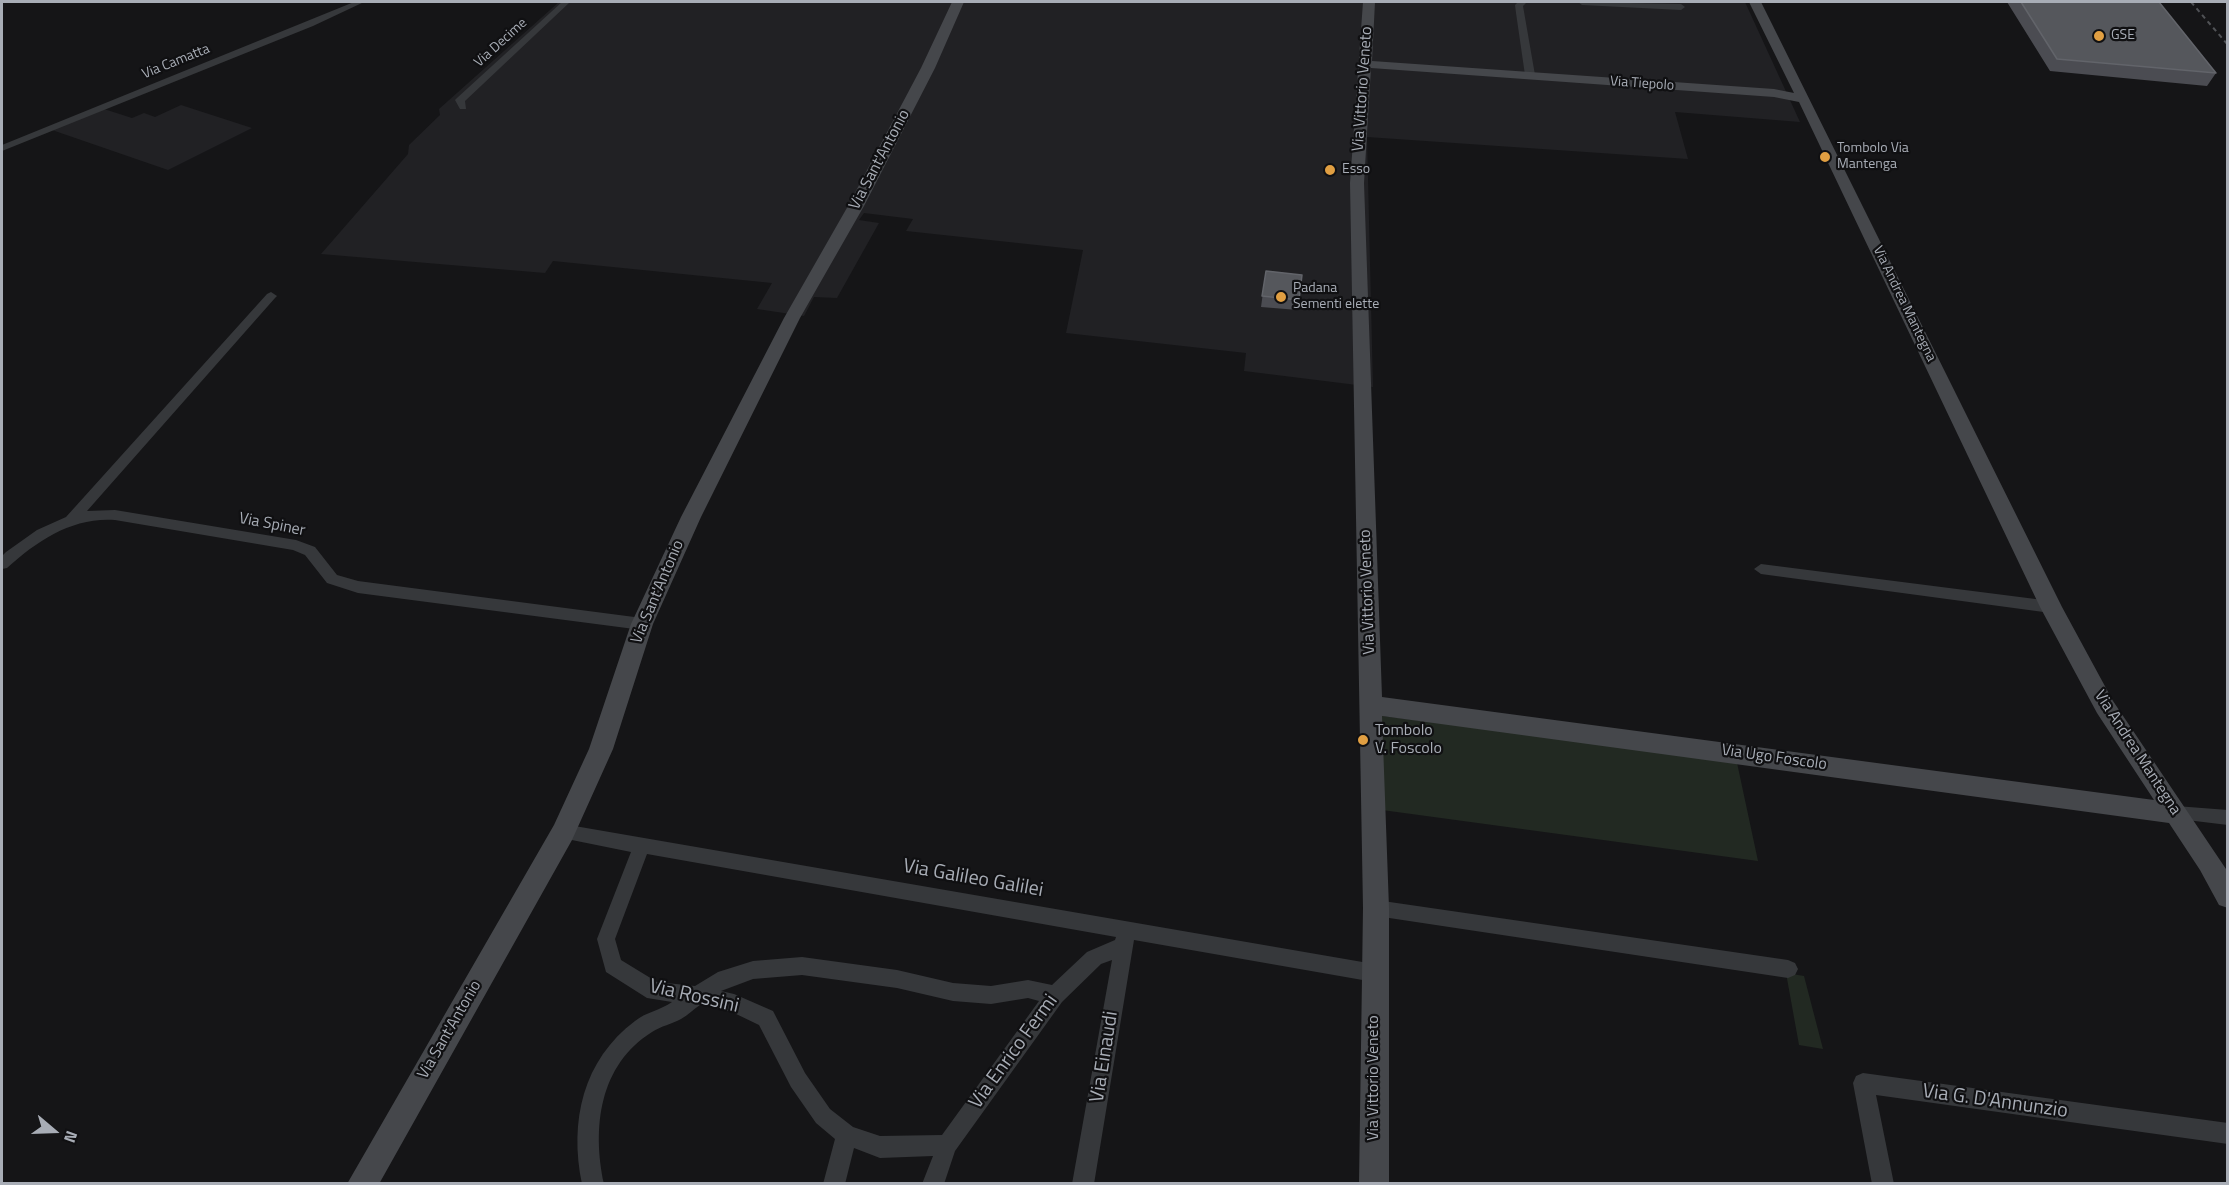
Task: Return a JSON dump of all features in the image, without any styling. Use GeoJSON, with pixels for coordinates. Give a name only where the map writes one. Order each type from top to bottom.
{"type":"FeatureCollection","features":[{"type":"Feature","properties":{"kind":"main road","name":"Via Sant'Antonio"},"geometry":{"type":"LineString","coordinates":[[362,1184],[563,832],[601,749],[642,624],[690,517],[792,318],[893,136],[958,2]]}},
{"type":"Feature","properties":{"kind":"main road","name":"Via Vittorio Veneto"},"geometry":{"type":"LineString","coordinates":[[1369,2],[1357,183],[1376,908],[1374,1184]]}},
{"type":"Feature","properties":{"kind":"main road","name":"Via Andrea Mantegna"},"geometry":{"type":"LineString","coordinates":[[1755,2],[1795,93],[2051,607],[2105,707],[2209,862],[2228,897]]}},
{"type":"Feature","properties":{"kind":"main road"},"geometry":{"type":"LineString","coordinates":[[1368,42],[1391,62]]}},
{"type":"Feature","properties":{"kind":"main road","name":"Via Tiepolo"},"geometry":{"type":"LineString","coordinates":[[1365,67],[1391,62],[1428,68],[1795,93]]}},
{"type":"Feature","properties":{"kind":"main road","name":"Via Ugo Foscolo"},"geometry":{"type":"LineString","coordinates":[[1372,705],[2176,813]]}},
{"type":"Feature","properties":{"kind":"street","name":"Via Camatta"},"geometry":{"type":"LineString","coordinates":[[2,148],[360,2]]}},
{"type":"Feature","properties":{"kind":"street","name":"Via Decime"},"geometry":{"type":"LineString","coordinates":[[463,107],[460,100],[566,2]]}},
{"type":"Feature","properties":{"kind":"street"},"geometry":{"type":"LineString","coordinates":[[1523,2],[1519,5],[1530,75]]}},
{"type":"Feature","properties":{"kind":"street"},"geometry":{"type":"LineString","coordinates":[[1582,2],[1681,7]]}},
{"type":"Feature","properties":{"kind":"street"},"geometry":{"type":"LineString","coordinates":[[70,520],[271,296]]}},
{"type":"Feature","properties":{"kind":"street","name":"Via Spiner"},"geometry":{"type":"LineString","coordinates":[[2,564],[17,549],[45,531],[70,520],[91,515],[125,518],[297,545],[310,551],[332,579],[358,586],[642,624]]}},
{"type":"Feature","properties":{"kind":"street"},"geometry":{"type":"LineString","coordinates":[[1761,569],[2051,607]]}},
{"type":"Feature","properties":{"kind":"street"},"geometry":{"type":"LineString","coordinates":[[2176,813],[2228,818]]}},
{"type":"Feature","properties":{"kind":"street","name":"Via Galileo Galilei"},"geometry":{"type":"LineString","coordinates":[[563,832],[1125,938],[1374,973]]}},
{"type":"Feature","properties":{"kind":"street","name":"Via Rossini"},"geometry":{"type":"LineString","coordinates":[[641,848],[606,939],[613,966],[654,991],[697,994],[734,1003],[766,1018],[798,1080],[823,1116],[847,1135],[880,1148],[947,1145]]}},
{"type":"Feature","properties":{"kind":"street"},"geometry":{"type":"LineString","coordinates":[[1376,908],[1788,969]]}},
{"type":"Feature","properties":{"kind":"street","name":"Via Enrico Fermi"},"geometry":{"type":"LineString","coordinates":[[933,1184],[947,1145],[1055,995],[1094,958],[1125,938]]}},
{"type":"Feature","properties":{"kind":"street","name":"Via Einaudi"},"geometry":{"type":"LineString","coordinates":[[1083,1184],[1125,938]]}},
{"type":"Feature","properties":{"kind":"street"},"geometry":{"type":"LineString","coordinates":[[593,1184],[588,1118],[595,1086],[603,1072],[624,1042],[638,1031],[675,1012],[697,994],[725,978],[753,970],[802,966],[897,979],[953,992],[991,995],[1028,989],[1055,995]]}},
{"type":"Feature","properties":{"kind":"street","name":"Via G. D'Annunzio"},"geometry":{"type":"LineString","coordinates":[[1883,1184],[1863,1083],[2228,1134]]}},
{"type":"Feature","properties":{"kind":"street"},"geometry":{"type":"LineString","coordinates":[[834,1184],[847,1135]]}},
{"type":"Feature","properties":{"kind":"shaded area"},"geometry":{"type":"Polygon","coordinates":[[[559,2],[1745,2],[1800,122],[1675,112],[1688,159],[1367,137],[1373,387],[1244,371],[1246,353],[1066,333],[1083,250],[906,231],[913,219],[864,213],[859,220],[879,223],[837,298],[814,297],[804,316],[757,309],[772,283],[553,261],[545,273],[321,254],[408,154],[409,145],[440,115],[439,109],[559,2]]]}},
{"type":"Feature","properties":{"kind":"shaded area"},"geometry":{"type":"Polygon","coordinates":[[[181,105],[252,128],[168,170],[52,130],[104,109],[132,118],[144,113],[155,117],[181,105]]]}},
{"type":"Feature","properties":{"kind":"shaded area"},"geometry":{"type":"Polygon","coordinates":[[[1382,716],[1736,758],[1758,861],[1382,810],[1382,716]]]}},
{"type":"Feature","properties":{"kind":"shaded area"},"geometry":{"type":"Polygon","coordinates":[[[1786,973],[1804,976],[1823,1049],[1799,1045],[1786,973]]]}},
{"type":"Feature","properties":{"kind":"building","name":"GSE"},"geometry":{"type":"Polygon","coordinates":[[[2021,2],[2159,2],[2216,73],[2057,59],[2021,2]]]}},
{"type":"Feature","properties":{"kind":"building"},"geometry":{"type":"Polygon","coordinates":[[[1266,271],[1302,275],[1299,300],[1262,296],[1266,271]]]}},
{"type":"Feature","properties":{"kind":"railway"},"geometry":{"type":"LineString","coordinates":[[2191,2],[2228,45]]}},
{"type":"Feature","properties":{"kind":"place","name":"GSE"},"geometry":{"type":"Point","coordinates":[2099,36]}},
{"type":"Feature","properties":{"kind":"place","name":"Tombolo Via Mantenga"},"geometry":{"type":"Point","coordinates":[1825,157]}},
{"type":"Feature","properties":{"kind":"place","name":"Esso"},"geometry":{"type":"Point","coordinates":[1330,170]}},
{"type":"Feature","properties":{"kind":"place","name":"Padana Sementi elette"},"geometry":{"type":"Point","coordinates":[1281,297]}},
{"type":"Feature","properties":{"kind":"place","name":"Tombolo V. Foscolo"},"geometry":{"type":"Point","coordinates":[1363,740]}}]}
